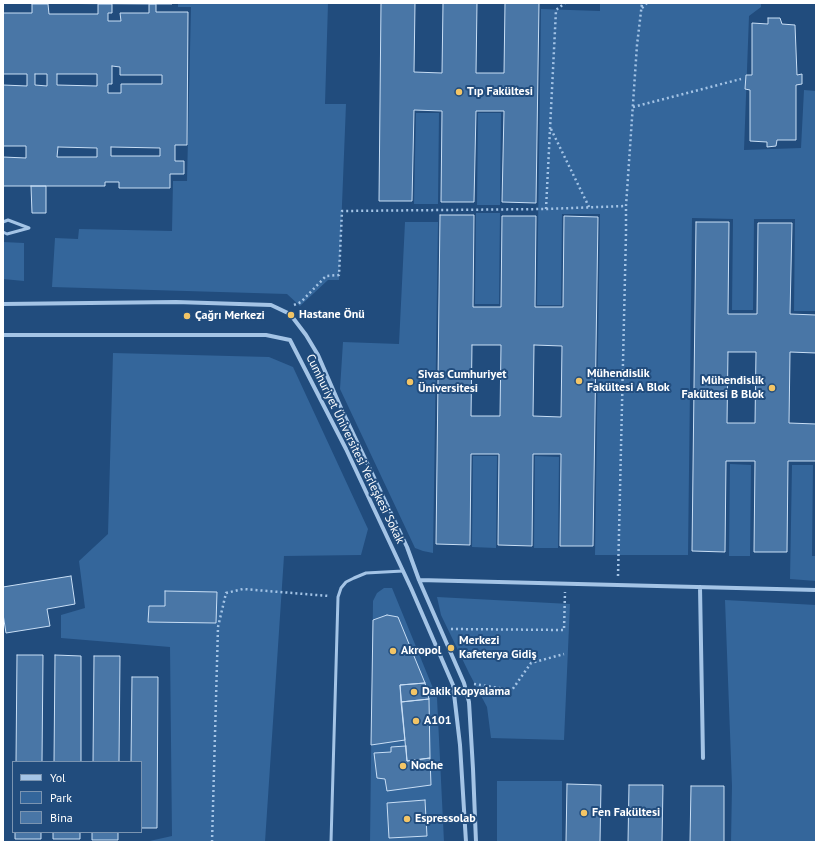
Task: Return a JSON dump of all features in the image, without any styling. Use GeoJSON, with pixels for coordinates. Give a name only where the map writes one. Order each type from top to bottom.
{"type":"FeatureCollection","features":[{"type":"Feature","properties":{"kind":"street","name":"Cumhuriyet Üniversitesi Yerleşkesi Sokak"},"geometry":{"type":"LineString","coordinates":[[3,304],[176,302],[271,305],[290,314],[306,335],[318,355],[340,408],[407,548],[419,580],[464,683],[469,702],[476,842]]}},
{"type":"Feature","properties":{"kind":"street","name":"Cumhuriyet Üniversitesi Yerleşkesi Sokak"},"geometry":{"type":"LineString","coordinates":[[3,335],[266,335],[290,340],[346,449],[403,571],[453,685],[460,745],[466,842]]}},
{"type":"Feature","properties":{"kind":"street"},"geometry":{"type":"LineString","coordinates":[[419,580],[816,590]]}},
{"type":"Feature","properties":{"kind":"street"},"geometry":{"type":"LineString","coordinates":[[700,587],[703,758]]}},
{"type":"Feature","properties":{"kind":"lane"},"geometry":{"type":"LineString","coordinates":[[3,222],[8,220],[29,228],[7,234],[3,232]]}},
{"type":"Feature","properties":{"kind":"lane"},"geometry":{"type":"LineString","coordinates":[[331,842],[338,597],[341,588],[346,582],[366,573],[403,571]]}},
{"type":"Feature","properties":{"kind":"path"},"geometry":{"type":"LineString","coordinates":[[546,209],[556,10],[566,3]]}},
{"type":"Feature","properties":{"kind":"path"},"geometry":{"type":"LineString","coordinates":[[618,585],[626,206],[637,45],[642,3]]}},
{"type":"Feature","properties":{"kind":"path"},"geometry":{"type":"LineString","coordinates":[[642,9],[647,3]]}},
{"type":"Feature","properties":{"kind":"path"},"geometry":{"type":"LineString","coordinates":[[633,107],[741,79]]}},
{"type":"Feature","properties":{"kind":"path"},"geometry":{"type":"LineString","coordinates":[[550,127],[589,207]]}},
{"type":"Feature","properties":{"kind":"path"},"geometry":{"type":"LineString","coordinates":[[281,309],[301,302],[326,276],[339,275],[342,211],[546,209],[626,206]]}},
{"type":"Feature","properties":{"kind":"path"},"geometry":{"type":"LineString","coordinates":[[440,629],[564,630],[565,584]]}},
{"type":"Feature","properties":{"kind":"path"},"geometry":{"type":"LineString","coordinates":[[212,842],[218,627],[226,593],[243,589],[338,597]]}},
{"type":"Feature","properties":{"kind":"path"},"geometry":{"type":"LineString","coordinates":[[464,683],[512,690],[531,663],[564,654]]}},
{"type":"Feature","properties":{"kind":"green space"},"geometry":{"type":"Polygon","coordinates":[[[178,3],[328,3],[325,104],[346,104],[339,280],[328,280],[300,306],[287,294],[52,287],[55,238],[78,239],[79,229],[172,231],[173,181],[187,181],[191,7],[178,7],[178,3]]]}},
{"type":"Feature","properties":{"kind":"green space"},"geometry":{"type":"Polygon","coordinates":[[[600,3],[761,3],[761,7],[749,16],[744,150],[801,148],[804,90],[816,91],[815,311],[794,311],[795,219],[754,219],[753,310],[732,310],[733,219],[692,218],[688,555],[595,555],[600,214],[562,214],[561,305],[537,305],[541,9],[600,11],[600,3]]]}},
{"type":"Feature","properties":{"kind":"green space"},"geometry":{"type":"Polygon","coordinates":[[[416,113],[439,113],[438,204],[414,204],[416,113]]]}},
{"type":"Feature","properties":{"kind":"green space"},"geometry":{"type":"Polygon","coordinates":[[[478,113],[501,113],[500,205],[477,205],[478,113]]]}},
{"type":"Feature","properties":{"kind":"green space"},"geometry":{"type":"Polygon","coordinates":[[[476,213],[500,213],[499,304],[475,304],[476,213]]]}},
{"type":"Feature","properties":{"kind":"green space"},"geometry":{"type":"Polygon","coordinates":[[[405,222],[438,222],[433,553],[415,548],[340,389],[343,342],[399,344],[405,222]]]}},
{"type":"Feature","properties":{"kind":"green space"},"geometry":{"type":"Polygon","coordinates":[[[3,242],[24,243],[24,281],[3,279],[3,242]]]}},
{"type":"Feature","properties":{"kind":"green space"},"geometry":{"type":"Polygon","coordinates":[[[113,353],[269,357],[293,367],[368,529],[361,555],[284,556],[265,842],[145,842],[172,836],[170,647],[61,638],[61,615],[85,608],[79,561],[108,534],[113,353]]]}},
{"type":"Feature","properties":{"kind":"green space"},"geometry":{"type":"Polygon","coordinates":[[[473,456],[497,456],[496,548],[472,547],[473,456]]]}},
{"type":"Feature","properties":{"kind":"green space"},"geometry":{"type":"Polygon","coordinates":[[[535,456],[559,457],[558,548],[534,548],[535,456]]]}},
{"type":"Feature","properties":{"kind":"green space"},"geometry":{"type":"Polygon","coordinates":[[[730,464],[751,465],[750,556],[729,556],[730,464]]]}},
{"type":"Feature","properties":{"kind":"green space"},"geometry":{"type":"Polygon","coordinates":[[[792,465],[813,465],[812,556],[816,556],[816,581],[790,579],[792,465]]]}},
{"type":"Feature","properties":{"kind":"green space"},"geometry":{"type":"Polygon","coordinates":[[[384,588],[392,588],[437,698],[444,842],[370,842],[373,601],[377,593],[384,588]]]}},
{"type":"Feature","properties":{"kind":"green space"},"geometry":{"type":"Polygon","coordinates":[[[437,597],[570,604],[564,740],[491,738],[487,707],[441,615],[437,597]]]}},
{"type":"Feature","properties":{"kind":"green space"},"geometry":{"type":"Polygon","coordinates":[[[725,600],[816,605],[816,842],[731,842],[732,786],[725,600]]]}},
{"type":"Feature","properties":{"kind":"green space"},"geometry":{"type":"Polygon","coordinates":[[[497,781],[562,781],[562,842],[497,842],[497,781]]]}},
{"type":"Feature","properties":{"kind":"building"},"geometry":{"type":"Polygon","coordinates":[[[3,3],[156,3],[156,4],[149,4],[3,3]]]}},
{"type":"Feature","properties":{"kind":"building"},"geometry":{"type":"Polygon","coordinates":[[[172,3],[172,4],[156,4],[172,3]]]}},
{"type":"Feature","properties":{"kind":"building","name":"Tıp Fakültesi"},"geometry":{"type":"Polygon","coordinates":[[[381,3],[415,3],[414,72],[442,73],[443,3],[477,3],[476,73],[504,73],[505,3],[539,3],[536,203],[502,202],[504,111],[476,111],[474,202],[441,202],[442,111],[414,110],[412,201],[379,201],[381,3]]]}},
{"type":"Feature","properties":{"kind":"building"},"geometry":{"type":"Polygon","coordinates":[[[32,4],[48,4],[49,14],[98,14],[98,4],[112,4],[112,13],[108,13],[108,21],[121,21],[120,13],[149,13],[149,4],[156,4],[156,12],[188,12],[187,145],[175,145],[175,161],[184,161],[184,174],[170,174],[170,188],[119,188],[119,182],[105,182],[105,186],[3,186],[3,157],[26,158],[26,146],[3,146],[3,85],[27,86],[27,74],[3,74],[3,13],[32,13],[32,4]],[[112,66],[112,84],[108,84],[108,93],[121,93],[121,84],[162,84],[162,75],[120,75],[120,67],[112,66]],[[35,74],[35,85],[47,86],[47,74],[35,74]],[[57,74],[57,85],[97,86],[97,74],[57,74]],[[58,147],[57,157],[97,157],[97,148],[58,147]],[[111,147],[111,156],[160,156],[160,148],[111,147]]]}},
{"type":"Feature","properties":{"kind":"building"},"geometry":{"type":"Polygon","coordinates":[[[768,18],[780,18],[782,24],[795,25],[797,75],[802,74],[802,84],[796,85],[796,140],[777,140],[776,146],[767,147],[767,142],[750,141],[750,90],[745,89],[746,75],[752,75],[752,23],[768,24],[768,18]]]}},
{"type":"Feature","properties":{"kind":"building"},"geometry":{"type":"Polygon","coordinates":[[[31,186],[46,186],[46,213],[32,213],[31,186]]]}},
{"type":"Feature","properties":{"kind":"building","name":"Mühendislik Fakültesi A Blok"},"geometry":{"type":"Polygon","coordinates":[[[440,215],[474,215],[473,307],[501,307],[502,216],[536,216],[535,307],[563,307],[564,216],[598,217],[593,546],[560,546],[561,454],[533,454],[532,546],[498,545],[499,454],[471,454],[470,545],[436,544],[440,215]],[[472,345],[471,416],[500,416],[501,345],[472,345]],[[534,345],[533,416],[561,417],[562,346],[534,345]]]}},
{"type":"Feature","properties":{"kind":"building","name":"Mühendislik Fakültesi B Blok"},"geometry":{"type":"Polygon","coordinates":[[[696,222],[729,222],[728,314],[757,314],[758,223],[792,223],[790,314],[816,315],[816,353],[790,352],[789,423],[816,424],[816,461],[788,461],[787,552],[754,552],[755,461],[726,461],[725,552],[692,551],[696,222]],[[728,352],[727,423],[755,423],[756,352],[728,352]]]}},
{"type":"Feature","properties":{"kind":"building"},"geometry":{"type":"Polygon","coordinates":[[[71,576],[75,604],[47,609],[50,626],[6,633],[3,614],[3,587],[71,576]]]}},
{"type":"Feature","properties":{"kind":"building"},"geometry":{"type":"Polygon","coordinates":[[[165,591],[217,592],[216,623],[148,622],[149,606],[165,606],[165,591]]]}},
{"type":"Feature","properties":{"kind":"building","name":"Akropol"},"geometry":{"type":"Polygon","coordinates":[[[387,615],[398,617],[425,683],[400,685],[405,740],[371,745],[373,620],[387,615]]]}},
{"type":"Feature","properties":{"kind":"building"},"geometry":{"type":"Polygon","coordinates":[[[17,655],[43,655],[42,761],[16,761],[17,655]]]}},
{"type":"Feature","properties":{"kind":"building"},"geometry":{"type":"Polygon","coordinates":[[[55,655],[81,656],[81,761],[54,761],[55,655]]]}},
{"type":"Feature","properties":{"kind":"building"},"geometry":{"type":"Polygon","coordinates":[[[94,656],[120,656],[119,761],[93,761],[94,656]]]}},
{"type":"Feature","properties":{"kind":"building"},"geometry":{"type":"Polygon","coordinates":[[[132,677],[158,677],[157,828],[142,828],[142,761],[131,761],[132,677]]]}},
{"type":"Feature","properties":{"kind":"building","name":"Dakik Kopyalama"},"geometry":{"type":"Polygon","coordinates":[[[425,683],[429,699],[401,702],[400,685],[425,683]]]}},
{"type":"Feature","properties":{"kind":"building","name":"A101"},"geometry":{"type":"Polygon","coordinates":[[[429,699],[430,758],[407,761],[401,702],[429,699]]]}},
{"type":"Feature","properties":{"kind":"building","name":"Noche"},"geometry":{"type":"Polygon","coordinates":[[[406,746],[407,761],[430,758],[431,785],[387,791],[385,779],[377,778],[374,753],[391,752],[391,747],[406,746]]]}},
{"type":"Feature","properties":{"kind":"building","name":"Fen Fakültesi"},"geometry":{"type":"Polygon","coordinates":[[[567,784],[601,785],[600,842],[566,842],[567,784]]]}},
{"type":"Feature","properties":{"kind":"building","name":"Fen Fakültesi"},"geometry":{"type":"Polygon","coordinates":[[[629,785],[663,785],[662,842],[628,842],[629,785]]]}},
{"type":"Feature","properties":{"kind":"building","name":"Fen Fakültesi"},"geometry":{"type":"Polygon","coordinates":[[[691,786],[724,786],[724,842],[690,842],[691,786]]]}},
{"type":"Feature","properties":{"kind":"building","name":"Espressolab"},"geometry":{"type":"Polygon","coordinates":[[[425,800],[427,836],[389,838],[387,803],[425,800]]]}},
{"type":"Feature","properties":{"kind":"building"},"geometry":{"type":"Polygon","coordinates":[[[15,833],[41,833],[41,839],[15,839],[15,833]]]}},
{"type":"Feature","properties":{"kind":"building"},"geometry":{"type":"Polygon","coordinates":[[[53,833],[80,833],[80,839],[53,839],[53,833]]]}},
{"type":"Feature","properties":{"kind":"building"},"geometry":{"type":"Polygon","coordinates":[[[92,833],[118,833],[118,840],[92,840],[92,833]]]}},
{"type":"Feature","properties":{"kind":"place","name":"Tıp Fakültesi"},"geometry":{"type":"Point","coordinates":[459,92]}},
{"type":"Feature","properties":{"kind":"place","name":"Hastane Önü"},"geometry":{"type":"Point","coordinates":[291,315]}},
{"type":"Feature","properties":{"kind":"place","name":"Çağrı Merkezi"},"geometry":{"type":"Point","coordinates":[187,316]}},
{"type":"Feature","properties":{"kind":"place","name":"Mühendislik Fakültesi A Blok"},"geometry":{"type":"Point","coordinates":[579,381]}},
{"type":"Feature","properties":{"kind":"place","name":"Sivas Cumhuriyet Üniversitesi"},"geometry":{"type":"Point","coordinates":[410,382]}},
{"type":"Feature","properties":{"kind":"place","name":"Mühendislik Fakültesi B Blok"},"geometry":{"type":"Point","coordinates":[772,388]}},
{"type":"Feature","properties":{"kind":"place","name":"Merkezi Kafeterya Gidiş"},"geometry":{"type":"Point","coordinates":[451,648]}},
{"type":"Feature","properties":{"kind":"place","name":"Akropol"},"geometry":{"type":"Point","coordinates":[393,651]}},
{"type":"Feature","properties":{"kind":"place","name":"Dakik Kopyalama"},"geometry":{"type":"Point","coordinates":[414,692]}},
{"type":"Feature","properties":{"kind":"place","name":"A101"},"geometry":{"type":"Point","coordinates":[416,721]}},
{"type":"Feature","properties":{"kind":"place","name":"Noche"},"geometry":{"type":"Point","coordinates":[403,766]}},
{"type":"Feature","properties":{"kind":"place","name":"Fen Fakültesi"},"geometry":{"type":"Point","coordinates":[584,813]}},
{"type":"Feature","properties":{"kind":"place","name":"Espressolab"},"geometry":{"type":"Point","coordinates":[407,819]}}]}
